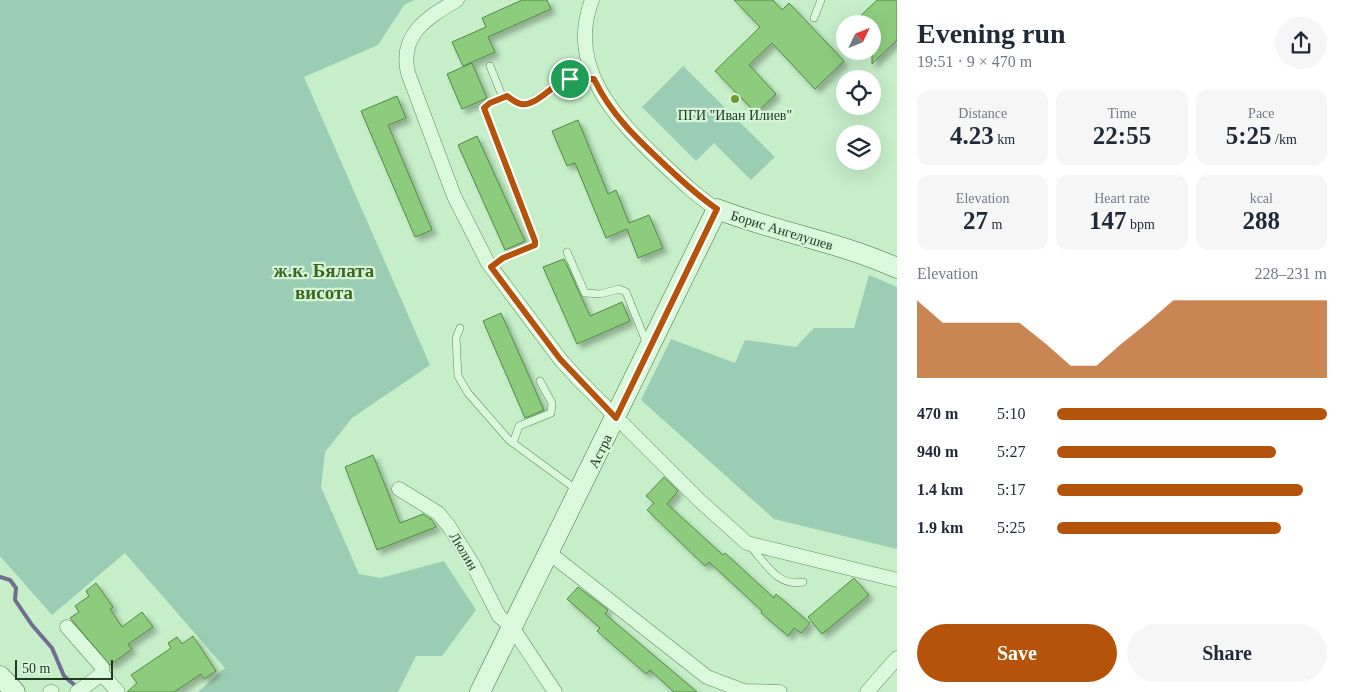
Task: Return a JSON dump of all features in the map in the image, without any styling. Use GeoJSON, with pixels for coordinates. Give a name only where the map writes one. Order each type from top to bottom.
{"type":"FeatureCollection","features":[{"type":"Feature","properties":{"kind":"street"},"geometry":{"type":"LineString","coordinates":[[457,0],[430,16],[411,36],[405,57],[412,90],[454,196],[491,267],[560,359],[616,418],[700,501],[747,543],[897,580]]}},
{"type":"Feature","properties":{"kind":"street","name":"Борис Ангелушев"},"geometry":{"type":"LineString","coordinates":[[592,0],[587,12],[584,45],[594,79],[613,112],[630,132],[688,186],[717,209],[750,222],[863,255],[897,268]]}},
{"type":"Feature","properties":{"kind":"street","name":"Астра"},"geometry":{"type":"LineString","coordinates":[[480,692],[650,349],[717,209]]}},
{"type":"Feature","properties":{"kind":"street","name":"Люлин"},"geometry":{"type":"LineString","coordinates":[[399,488],[438,513],[472,563],[499,616],[512,627],[555,692]]}},
{"type":"Feature","properties":{"kind":"street"},"geometry":{"type":"LineString","coordinates":[[548,552],[707,677],[744,691],[780,692]]}},
{"type":"Feature","properties":{"kind":"street"},"geometry":{"type":"LineString","coordinates":[[67,627],[102,667],[97,677],[77,692]]}},
{"type":"Feature","properties":{"kind":"street"},"geometry":{"type":"LineString","coordinates":[[867,692],[897,658]]}},
{"type":"Feature","properties":{"kind":"street"},"geometry":{"type":"LineString","coordinates":[[97,677],[118,692]]}},
{"type":"Feature","properties":{"kind":"lane"},"geometry":{"type":"LineString","coordinates":[[814,18],[821,0]]}},
{"type":"Feature","properties":{"kind":"lane"},"geometry":{"type":"LineString","coordinates":[[490,66],[503,98]]}},
{"type":"Feature","properties":{"kind":"lane"},"geometry":{"type":"LineString","coordinates":[[491,267],[503,258],[535,244],[526,215],[484,108],[490,103],[507,96],[518,104],[528,104],[563,80],[594,79]]}},
{"type":"Feature","properties":{"kind":"lane"},"geometry":{"type":"LineString","coordinates":[[567,252],[585,293],[600,294],[619,289],[626,292],[650,349]]}},
{"type":"Feature","properties":{"kind":"lane"},"geometry":{"type":"LineString","coordinates":[[460,328],[456,338],[458,376],[468,393],[513,443],[580,491]]}},
{"type":"Feature","properties":{"kind":"lane"},"geometry":{"type":"LineString","coordinates":[[513,443],[519,426],[550,413],[552,403],[540,382]]}},
{"type":"Feature","properties":{"kind":"lane"},"geometry":{"type":"LineString","coordinates":[[747,543],[781,580],[788,584],[803,582]]}},
{"type":"Feature","properties":{"kind":"green space"},"geometry":{"type":"Polygon","coordinates":[[[0,0],[414,0],[404,5],[378,45],[304,77],[430,365],[352,418],[325,452],[321,487],[359,574],[381,578],[444,561],[476,610],[442,656],[416,656],[398,692],[198,692],[225,668],[125,553],[52,615],[0,556],[0,0]]]}},
{"type":"Feature","properties":{"kind":"green space"},"geometry":{"type":"Polygon","coordinates":[[[683,66],[775,157],[751,180],[714,143],[696,161],[642,107],[683,66]]]}},
{"type":"Feature","properties":{"kind":"green space"},"geometry":{"type":"Polygon","coordinates":[[[869,275],[897,287],[897,549],[774,519],[641,400],[671,339],[735,363],[745,340],[796,347],[814,328],[854,328],[869,275]]]}},
{"type":"Feature","properties":{"kind":"building"},"geometry":{"type":"Polygon","coordinates":[[[522,0],[547,0],[551,9],[488,37],[495,52],[463,66],[452,42],[486,27],[482,18],[522,0]]]}},
{"type":"Feature","properties":{"kind":"building"},"geometry":{"type":"Polygon","coordinates":[[[734,0],[773,0],[782,10],[789,3],[836,53],[836,60],[844,61],[815,89],[772,43],[749,65],[776,94],[756,113],[715,71],[760,27],[734,0]]]}},
{"type":"Feature","properties":{"kind":"building"},"geometry":{"type":"Polygon","coordinates":[[[877,0],[897,0],[897,40],[881,55],[881,15],[861,15],[877,0]]]}},
{"type":"Feature","properties":{"kind":"building"},"geometry":{"type":"Polygon","coordinates":[[[472,63],[487,98],[462,109],[447,74],[472,63]]]}},
{"type":"Feature","properties":{"kind":"building"},"geometry":{"type":"Polygon","coordinates":[[[397,96],[406,118],[388,125],[432,230],[415,237],[361,111],[397,96]]]}},
{"type":"Feature","properties":{"kind":"building"},"geometry":{"type":"Polygon","coordinates":[[[578,120],[608,194],[616,190],[629,223],[649,215],[663,248],[638,258],[627,229],[606,238],[575,163],[567,166],[552,131],[578,120]]]}},
{"type":"Feature","properties":{"kind":"building"},"geometry":{"type":"Polygon","coordinates":[[[477,136],[525,241],[505,250],[458,145],[477,136]]]}},
{"type":"Feature","properties":{"kind":"building"},"geometry":{"type":"Polygon","coordinates":[[[564,259],[590,316],[622,302],[630,321],[577,344],[543,267],[564,259]]]}},
{"type":"Feature","properties":{"kind":"building"},"geometry":{"type":"Polygon","coordinates":[[[501,313],[544,410],[525,418],[483,321],[501,313]]]}},
{"type":"Feature","properties":{"kind":"building"},"geometry":{"type":"Polygon","coordinates":[[[373,455],[400,523],[423,514],[432,520],[436,527],[377,550],[345,467],[373,455]]]}},
{"type":"Feature","properties":{"kind":"building"},"geometry":{"type":"Polygon","coordinates":[[[664,477],[678,491],[667,504],[774,598],[776,594],[810,623],[801,633],[794,628],[788,636],[761,613],[762,611],[709,562],[705,566],[647,510],[654,503],[646,496],[664,477]]]}},
{"type":"Feature","properties":{"kind":"building"},"geometry":{"type":"Polygon","coordinates":[[[854,578],[869,595],[822,634],[808,617],[854,578]]]}},
{"type":"Feature","properties":{"kind":"building"},"geometry":{"type":"Polygon","coordinates":[[[96,583],[113,607],[110,609],[122,627],[142,612],[153,627],[128,644],[132,649],[110,665],[70,618],[79,612],[75,606],[89,596],[86,591],[96,583]]]}},
{"type":"Feature","properties":{"kind":"building"},"geometry":{"type":"Polygon","coordinates":[[[578,587],[608,610],[605,614],[697,692],[674,692],[650,670],[646,674],[597,631],[600,628],[567,599],[578,587]]]}},
{"type":"Feature","properties":{"kind":"building"},"geometry":{"type":"Polygon","coordinates":[[[193,636],[216,671],[204,679],[201,674],[174,692],[127,692],[137,683],[131,675],[171,648],[168,643],[177,637],[182,644],[193,636]]]}},
{"type":"Feature","properties":{"kind":"waterway"},"geometry":{"type":"LineString","coordinates":[[0,577],[10,580],[16,588],[15,600],[32,625],[52,648],[64,676],[78,688]]}},
{"type":"Feature","properties":{"kind":"place","name":"ПГИ \"Иван Илиев\""},"geometry":{"type":"Point","coordinates":[735,99]}},
{"type":"Feature","properties":{"kind":"district","name":"ж.к. Бялата висота"},"geometry":{"type":"Point","coordinates":[324,281]}},
{"type":"Feature","properties":{"kind":"route"},"geometry":{"type":"LineString","coordinates":[[570,79],[594,79],[602,96],[630,132],[705,202],[717,209],[616,418],[560,359],[491,267],[503,258],[535,245],[535,241],[484,108],[490,103],[507,96],[518,104],[528,104],[558,82],[570,79]]}}]}
